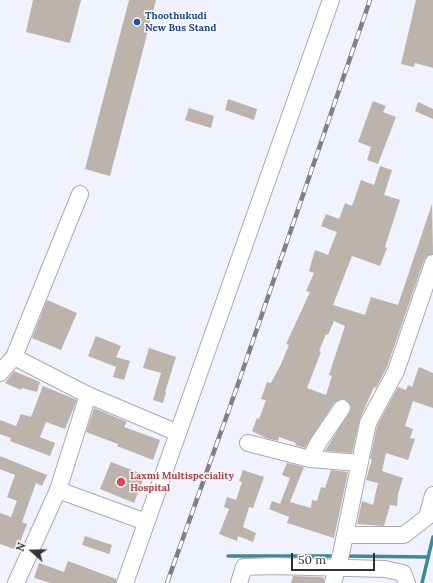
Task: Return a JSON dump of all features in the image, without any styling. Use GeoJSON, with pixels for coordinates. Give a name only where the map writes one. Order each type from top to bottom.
{"type":"FeatureCollection","features":[{"type":"Feature","properties":{"kind":"street"},"geometry":{"type":"LineString","coordinates":[[125,583],[331,0]]}},
{"type":"Feature","properties":{"kind":"street"},"geometry":{"type":"LineString","coordinates":[[0,373],[14,358],[80,194]]}},
{"type":"Feature","properties":{"kind":"street"},"geometry":{"type":"LineString","coordinates":[[333,583],[345,535],[368,423],[396,371],[433,263]]}},
{"type":"Feature","properties":{"kind":"street"},"geometry":{"type":"LineString","coordinates":[[14,358],[88,395],[178,433]]}},
{"type":"Feature","properties":{"kind":"street"},"geometry":{"type":"LineString","coordinates":[[16,583],[58,490],[88,395]]}},
{"type":"Feature","properties":{"kind":"street"},"geometry":{"type":"LineString","coordinates":[[310,460],[318,444],[342,408]]}},
{"type":"Feature","properties":{"kind":"street"},"geometry":{"type":"LineString","coordinates":[[248,442],[310,460],[360,463]]}},
{"type":"Feature","properties":{"kind":"street"},"geometry":{"type":"LineString","coordinates":[[58,490],[146,522]]}},
{"type":"Feature","properties":{"kind":"street"},"geometry":{"type":"LineString","coordinates":[[345,535],[404,535],[427,517],[433,495]]}},
{"type":"Feature","properties":{"kind":"street"},"geometry":{"type":"LineString","coordinates":[[239,583],[244,567],[339,561]]}},
{"type":"Feature","properties":{"kind":"street"},"geometry":{"type":"LineString","coordinates":[[339,561],[345,569],[385,570],[403,573],[407,583]]}},
{"type":"Feature","properties":{"kind":"building"},"geometry":{"type":"Polygon","coordinates":[[[33,0],[81,0],[70,43],[26,32],[33,0]]]}},
{"type":"Feature","properties":{"kind":"building"},"geometry":{"type":"Polygon","coordinates":[[[129,0],[156,0],[110,176],[85,169],[129,0]]]}},
{"type":"Feature","properties":{"kind":"building"},"geometry":{"type":"Polygon","coordinates":[[[416,0],[433,0],[433,68],[415,63],[414,67],[401,64],[416,0]]]}},
{"type":"Feature","properties":{"kind":"building"},"geometry":{"type":"Polygon","coordinates":[[[228,99],[257,109],[254,120],[225,110],[228,99]]]}},
{"type":"Feature","properties":{"kind":"building"},"geometry":{"type":"Polygon","coordinates":[[[373,101],[386,106],[383,112],[396,117],[378,164],[367,160],[371,147],[358,142],[373,101]]]}},
{"type":"Feature","properties":{"kind":"building"},"geometry":{"type":"Polygon","coordinates":[[[418,102],[433,109],[433,119],[415,111],[418,102]]]}},
{"type":"Feature","properties":{"kind":"building"},"geometry":{"type":"Polygon","coordinates":[[[189,108],[214,116],[211,128],[185,120],[189,108]]]}},
{"type":"Feature","properties":{"kind":"building"},"geometry":{"type":"Polygon","coordinates":[[[380,166],[392,170],[384,195],[400,200],[385,247],[387,248],[380,266],[352,256],[333,305],[365,315],[371,297],[398,305],[432,204],[433,254],[427,256],[424,260],[387,367],[376,388],[374,387],[360,419],[352,453],[325,451],[351,409],[350,404],[343,399],[334,403],[305,448],[279,437],[278,441],[266,438],[252,431],[257,418],[259,419],[266,400],[261,399],[267,382],[271,383],[281,364],[289,345],[286,344],[310,292],[306,291],[314,273],[309,271],[315,250],[328,255],[337,232],[321,226],[326,214],[339,219],[345,203],[352,206],[361,180],[374,185],[380,166]],[[334,321],[328,335],[326,334],[319,351],[321,352],[307,388],[326,395],[332,376],[329,375],[345,326],[334,321]]]}},
{"type":"Feature","properties":{"kind":"building"},"geometry":{"type":"Polygon","coordinates":[[[47,300],[77,313],[61,350],[32,338],[47,300]]]}},
{"type":"Feature","properties":{"kind":"building"},"geometry":{"type":"Polygon","coordinates":[[[96,336],[121,346],[116,357],[130,361],[124,380],[113,377],[116,367],[88,356],[96,336]]]}},
{"type":"Feature","properties":{"kind":"building"},"geometry":{"type":"Polygon","coordinates":[[[149,348],[176,357],[163,403],[153,400],[161,373],[143,368],[149,348]]]}},
{"type":"Feature","properties":{"kind":"building"},"geometry":{"type":"Polygon","coordinates":[[[419,367],[433,373],[433,408],[413,401],[405,426],[413,429],[410,438],[415,439],[408,460],[386,453],[382,471],[403,478],[398,494],[397,506],[390,505],[384,526],[357,524],[362,501],[373,505],[378,483],[366,480],[372,459],[370,459],[377,426],[398,387],[406,390],[408,385],[412,387],[419,367]]]}},
{"type":"Feature","properties":{"kind":"building"},"geometry":{"type":"Polygon","coordinates":[[[14,371],[40,382],[37,392],[22,388],[21,390],[5,383],[14,371]]]}},
{"type":"Feature","properties":{"kind":"building"},"geometry":{"type":"Polygon","coordinates":[[[43,386],[77,400],[65,429],[46,422],[40,437],[55,443],[50,456],[10,441],[11,438],[0,434],[0,420],[16,426],[21,414],[31,417],[43,386]]]}},
{"type":"Feature","properties":{"kind":"building"},"geometry":{"type":"Polygon","coordinates":[[[94,408],[127,422],[124,427],[160,440],[153,460],[117,446],[118,444],[86,432],[94,408]]]}},
{"type":"Feature","properties":{"kind":"building"},"geometry":{"type":"Polygon","coordinates":[[[0,456],[47,475],[42,486],[36,483],[22,522],[27,524],[17,550],[0,544],[0,513],[11,517],[17,501],[7,497],[15,475],[0,469],[0,456]]]}},
{"type":"Feature","properties":{"kind":"building"},"geometry":{"type":"Polygon","coordinates":[[[111,462],[145,475],[134,503],[100,489],[111,462]]]}},
{"type":"Feature","properties":{"kind":"building"},"geometry":{"type":"Polygon","coordinates":[[[287,463],[304,467],[290,502],[311,508],[312,500],[317,501],[321,487],[325,488],[331,470],[348,472],[334,538],[287,523],[289,517],[269,509],[272,501],[280,504],[290,478],[282,475],[287,463]]]}},
{"type":"Feature","properties":{"kind":"building"},"geometry":{"type":"Polygon","coordinates":[[[243,470],[264,477],[253,508],[249,507],[243,527],[256,533],[253,542],[238,536],[237,541],[219,534],[229,509],[224,507],[227,497],[236,500],[242,482],[239,481],[243,470]]]}},
{"type":"Feature","properties":{"kind":"building"},"geometry":{"type":"Polygon","coordinates":[[[85,536],[112,545],[109,554],[82,545],[85,536]]]}},
{"type":"Feature","properties":{"kind":"building"},"geometry":{"type":"Polygon","coordinates":[[[68,561],[116,579],[116,583],[51,583],[34,578],[39,563],[64,572],[68,561]]]}},
{"type":"Feature","properties":{"kind":"building"},"geometry":{"type":"Polygon","coordinates":[[[293,576],[320,577],[324,578],[324,583],[291,583],[293,576]]]}},
{"type":"Feature","properties":{"kind":"waterway"},"geometry":{"type":"LineString","coordinates":[[422,583],[433,537]]}},
{"type":"Feature","properties":{"kind":"waterway"},"geometry":{"type":"LineString","coordinates":[[228,556],[337,556]]}},
{"type":"Feature","properties":{"kind":"waterway"},"geometry":{"type":"LineString","coordinates":[[345,556],[428,557]]}},
{"type":"Feature","properties":{"kind":"railway"},"geometry":{"type":"LineString","coordinates":[[167,583],[237,387],[370,0]]}},
{"type":"Feature","properties":{"kind":"place","name":"Thoothukudi New Bus Stand"},"geometry":{"type":"Point","coordinates":[137,22]}},
{"type":"Feature","properties":{"kind":"place","name":"Laxmi Multispeciality Hospital"},"geometry":{"type":"Point","coordinates":[121,482]}}]}
